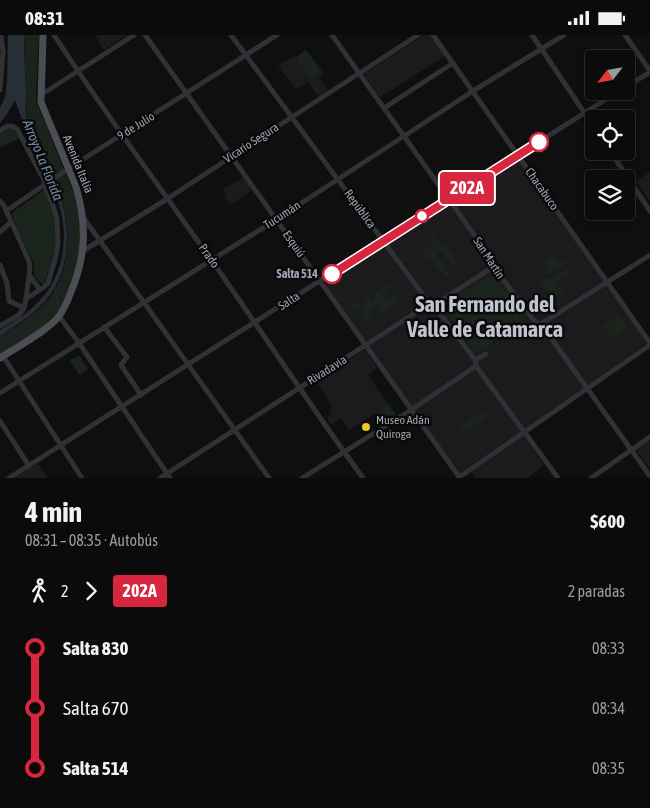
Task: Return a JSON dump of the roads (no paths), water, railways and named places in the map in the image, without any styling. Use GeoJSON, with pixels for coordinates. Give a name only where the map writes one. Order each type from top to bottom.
{"type":"FeatureCollection","features":[{"type":"Feature","properties":{"kind":"main road","name":"Avenida Italia"},"geometry":{"type":"LineString","coordinates":[[2,357],[41,332],[59,316],[73,288],[83,251],[83,216],[78,194],[42,107],[40,93],[43,35]]}},
{"type":"Feature","properties":{"kind":"street"},"geometry":{"type":"LineString","coordinates":[[0,90],[3,52],[1,35]]}},
{"type":"Feature","properties":{"kind":"street","name":"Prado"},"geometry":{"type":"LineString","coordinates":[[54,35],[363,478]]}},
{"type":"Feature","properties":{"kind":"street"},"geometry":{"type":"LineString","coordinates":[[40,93],[47,91],[134,35]]}},
{"type":"Feature","properties":{"kind":"street","name":"Esquiú"},"geometry":{"type":"LineString","coordinates":[[145,35],[459,478]]}},
{"type":"Feature","properties":{"kind":"street","name":"República"},"geometry":{"type":"LineString","coordinates":[[231,35],[426,299],[439,312],[558,478]]}},
{"type":"Feature","properties":{"kind":"street","name":"9 de Julio"},"geometry":{"type":"LineString","coordinates":[[6,211],[277,35]]}},
{"type":"Feature","properties":{"kind":"street","name":"San Martín"},"geometry":{"type":"LineString","coordinates":[[332,35],[492,259],[498,273],[535,322]]}},
{"type":"Feature","properties":{"kind":"street","name":"Vicario Segura"},"geometry":{"type":"LineString","coordinates":[[83,251],[168,199],[418,35]]}},
{"type":"Feature","properties":{"kind":"street","name":"Chacabuco"},"geometry":{"type":"LineString","coordinates":[[433,35],[650,344]]}},
{"type":"Feature","properties":{"kind":"street"},"geometry":{"type":"LineString","coordinates":[[532,35],[585,113]]}},
{"type":"Feature","properties":{"kind":"street","name":"Tucumán"},"geometry":{"type":"LineString","coordinates":[[0,393],[277,219],[473,91],[564,35]]}},
{"type":"Feature","properties":{"kind":"street"},"geometry":{"type":"LineString","coordinates":[[625,35],[650,71],[635,81]]}},
{"type":"Feature","properties":{"kind":"street"},"geometry":{"type":"LineString","coordinates":[[384,108],[453,63]]}},
{"type":"Feature","properties":{"kind":"street","name":"Salta"},"geometry":{"type":"LineString","coordinates":[[590,110],[605,100]]}},
{"type":"Feature","properties":{"kind":"street","name":"Salta"},"geometry":{"type":"LineString","coordinates":[[9,478],[585,113]]}},
{"type":"Feature","properties":{"kind":"street"},"geometry":{"type":"LineString","coordinates":[[0,131],[9,125],[16,129],[44,180],[48,183],[46,189],[57,219],[58,243],[48,283],[26,299]]}},
{"type":"Feature","properties":{"kind":"street"},"geometry":{"type":"LineString","coordinates":[[616,160],[650,211]]}},
{"type":"Feature","properties":{"kind":"street"},"geometry":{"type":"LineString","coordinates":[[0,201],[29,261],[30,276],[24,308],[18,315],[0,326]]}},
{"type":"Feature","properties":{"kind":"street"},"geometry":{"type":"LineString","coordinates":[[83,216],[269,478]]}},
{"type":"Feature","properties":{"kind":"street"},"geometry":{"type":"LineString","coordinates":[[0,232],[11,222]]}},
{"type":"Feature","properties":{"kind":"street"},"geometry":{"type":"LineString","coordinates":[[541,324],[650,255]]}},
{"type":"Feature","properties":{"kind":"street","name":"Rivadavia"},"geometry":{"type":"LineString","coordinates":[[160,478],[169,476],[234,430],[425,307],[437,303],[487,271],[494,264]]}},
{"type":"Feature","properties":{"kind":"street"},"geometry":{"type":"LineString","coordinates":[[0,265],[7,283],[9,301],[24,308]]}},
{"type":"Feature","properties":{"kind":"street"},"geometry":{"type":"LineString","coordinates":[[439,312],[441,304],[491,271],[498,273]]}},
{"type":"Feature","properties":{"kind":"street"},"geometry":{"type":"LineString","coordinates":[[30,276],[40,290]]}},
{"type":"Feature","properties":{"kind":"street"},"geometry":{"type":"LineString","coordinates":[[59,316],[169,476]]}},
{"type":"Feature","properties":{"kind":"street"},"geometry":{"type":"LineString","coordinates":[[520,332],[535,322],[541,324],[650,476]]}},
{"type":"Feature","properties":{"kind":"street"},"geometry":{"type":"LineString","coordinates":[[104,327],[127,357],[121,365],[141,395]]}},
{"type":"Feature","properties":{"kind":"street"},"geometry":{"type":"LineString","coordinates":[[459,478],[650,344]]}},
{"type":"Feature","properties":{"kind":"street"},"geometry":{"type":"LineString","coordinates":[[302,478],[411,409],[476,363],[486,353]]}},
{"type":"Feature","properties":{"kind":"street"},"geometry":{"type":"LineString","coordinates":[[2,357],[20,381],[82,478]]}},
{"type":"Feature","properties":{"kind":"street"},"geometry":{"type":"LineString","coordinates":[[0,421],[29,465]]}},
{"type":"Feature","properties":{"kind":"street"},"geometry":{"type":"LineString","coordinates":[[591,478],[650,437]]}},
{"type":"Feature","properties":{"kind":"water","name":"Arroyo La Florida"},"geometry":{"type":"Polygon","coordinates":[[[8,35],[24,35],[27,119],[60,196],[67,227],[67,243],[61,274],[45,301],[24,320],[0,336],[0,330],[32,308],[50,288],[60,264],[64,239],[58,201],[15,100],[0,123],[0,108],[5,97],[7,82],[8,35]]]}},
{"type":"Feature","properties":{"kind":"waterway"},"geometry":{"type":"LineString","coordinates":[[55,287],[59,310]]}},
{"type":"Feature","properties":{"kind":"place","name":"Salta 514"},"geometry":{"type":"Point","coordinates":[332,274]}},
{"type":"Feature","properties":{"kind":"place","name":"Museo Adán Quiroga"},"geometry":{"type":"Point","coordinates":[366,427]}},
{"type":"Feature","properties":{"kind":"district","name":"San Fernando del Valle de Catamarca"},"geometry":{"type":"Point","coordinates":[485,317]}}]}
